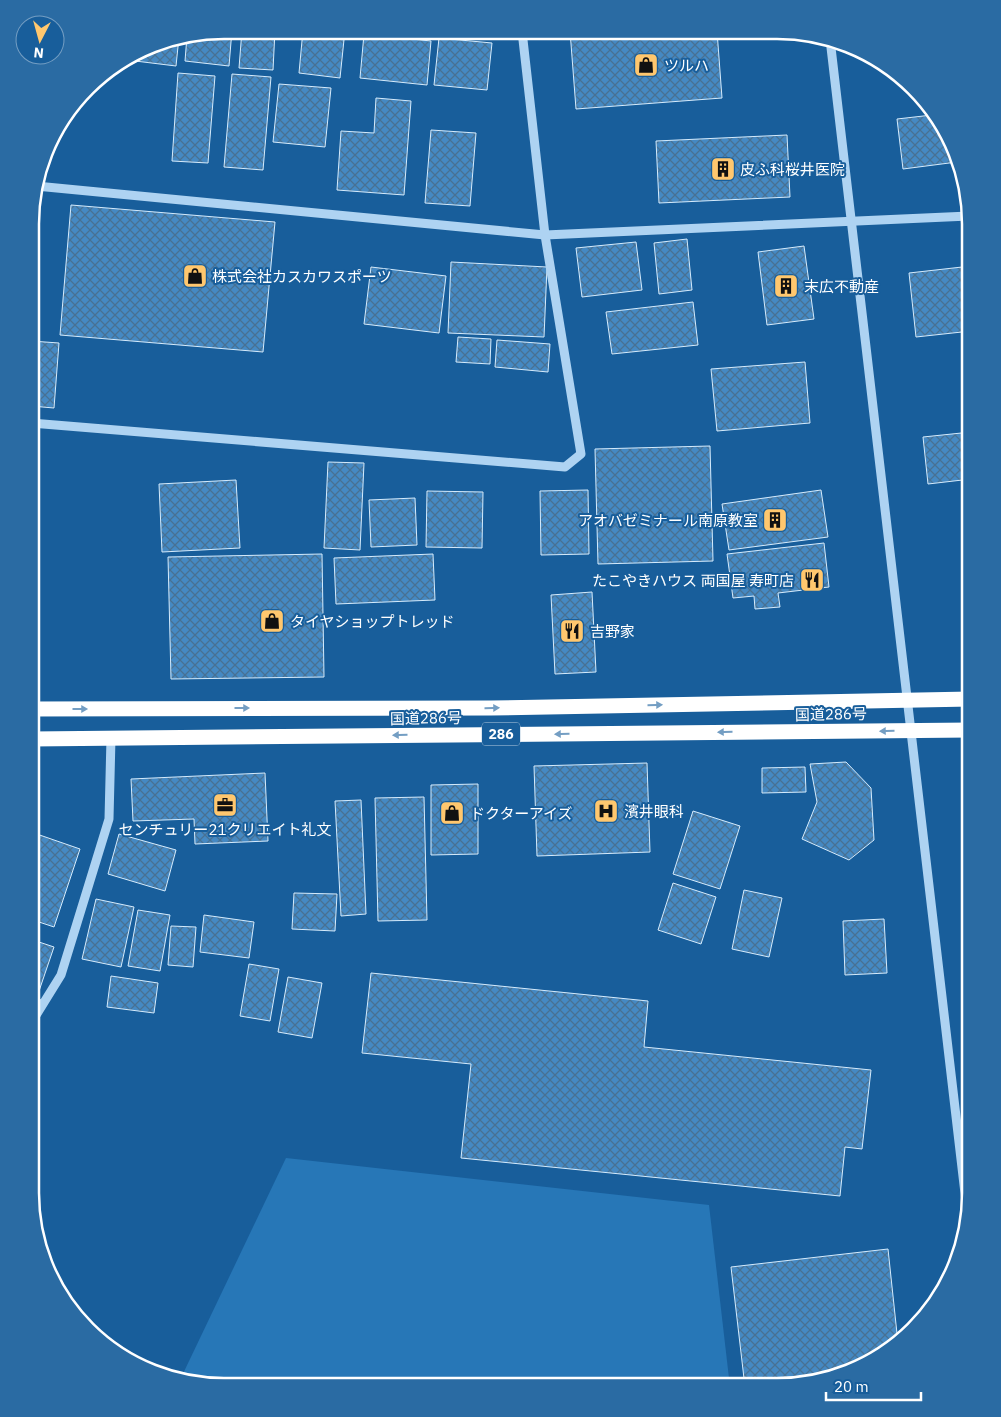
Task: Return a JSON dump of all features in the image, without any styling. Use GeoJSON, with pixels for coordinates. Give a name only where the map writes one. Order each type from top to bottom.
{"type":"FeatureCollection","features":[{"type":"Feature","properties":{"kind":"highway","name":"国道286号"},"geometry":{"type":"LineString","coordinates":[[39,709],[481,708],[962,699]]}},
{"type":"Feature","properties":{"kind":"highway","name":"国道286号"},"geometry":{"type":"LineString","coordinates":[[39,739],[962,730]]}},
{"type":"Feature","properties":{"kind":"street"},"geometry":{"type":"LineString","coordinates":[[39,424],[565,466],[581,454],[545,235],[523,39]]}},
{"type":"Feature","properties":{"kind":"street"},"geometry":{"type":"LineString","coordinates":[[831,47],[962,1169]]}},
{"type":"Feature","properties":{"kind":"street"},"geometry":{"type":"LineString","coordinates":[[42,187],[545,235],[962,216]]}},
{"type":"Feature","properties":{"kind":"street"},"geometry":{"type":"LineString","coordinates":[[39,1009],[61,975],[109,818],[111,738]]}},
{"type":"Feature","properties":{"kind":"shaded area"},"geometry":{"type":"Polygon","coordinates":[[[286,1158],[709,1205],[729,1378],[211,1378],[183,1374],[286,1158]]]}},
{"type":"Feature","properties":{"kind":"building"},"geometry":{"type":"Polygon","coordinates":[[[231,39],[229,66],[185,61],[187,42],[231,39]]]}},
{"type":"Feature","properties":{"kind":"building"},"geometry":{"type":"Polygon","coordinates":[[[241,39],[275,39],[273,70],[239,68],[241,39]]]}},
{"type":"Feature","properties":{"kind":"building"},"geometry":{"type":"Polygon","coordinates":[[[302,39],[344,39],[340,78],[299,73],[302,39]]]}},
{"type":"Feature","properties":{"kind":"building"},"geometry":{"type":"Polygon","coordinates":[[[364,39],[431,41],[427,85],[360,78],[364,39]]]}},
{"type":"Feature","properties":{"kind":"building"},"geometry":{"type":"Polygon","coordinates":[[[439,39],[492,43],[487,90],[434,85],[439,39]]]}},
{"type":"Feature","properties":{"kind":"building","name":"ツルハ"},"geometry":{"type":"Polygon","coordinates":[[[571,39],[718,39],[722,98],[576,109],[571,39]]]}},
{"type":"Feature","properties":{"kind":"building"},"geometry":{"type":"Polygon","coordinates":[[[178,44],[176,66],[135,61],[178,44]]]}},
{"type":"Feature","properties":{"kind":"building"},"geometry":{"type":"Polygon","coordinates":[[[178,73],[215,76],[208,163],[172,161],[178,73]]]}},
{"type":"Feature","properties":{"kind":"building"},"geometry":{"type":"Polygon","coordinates":[[[232,74],[271,77],[263,170],[224,167],[232,74]]]}},
{"type":"Feature","properties":{"kind":"building"},"geometry":{"type":"Polygon","coordinates":[[[279,84],[331,88],[325,147],[273,142],[279,84]]]}},
{"type":"Feature","properties":{"kind":"building"},"geometry":{"type":"Polygon","coordinates":[[[376,98],[411,101],[404,195],[337,190],[341,131],[374,133],[376,98]]]}},
{"type":"Feature","properties":{"kind":"building"},"geometry":{"type":"Polygon","coordinates":[[[927,116],[938,131],[952,163],[903,169],[897,119],[927,116]]]}},
{"type":"Feature","properties":{"kind":"building"},"geometry":{"type":"Polygon","coordinates":[[[431,130],[476,133],[470,206],[425,203],[431,130]]]}},
{"type":"Feature","properties":{"kind":"building","name":"皮ふ科桜井医院"},"geometry":{"type":"Polygon","coordinates":[[[787,135],[790,197],[659,203],[656,141],[787,135]]]}},
{"type":"Feature","properties":{"kind":"building"},"geometry":{"type":"Polygon","coordinates":[[[71,205],[275,222],[263,352],[60,335],[71,205]]]}},
{"type":"Feature","properties":{"kind":"building"},"geometry":{"type":"Polygon","coordinates":[[[687,239],[692,290],[659,294],[654,243],[687,239]]]}},
{"type":"Feature","properties":{"kind":"building"},"geometry":{"type":"Polygon","coordinates":[[[636,242],[642,290],[582,297],[576,248],[636,242]]]}},
{"type":"Feature","properties":{"kind":"building","name":"末広不動産"},"geometry":{"type":"Polygon","coordinates":[[[804,246],[814,319],[767,325],[758,252],[804,246]]]}},
{"type":"Feature","properties":{"kind":"building"},"geometry":{"type":"Polygon","coordinates":[[[451,262],[547,267],[544,337],[448,333],[451,262]]]}},
{"type":"Feature","properties":{"kind":"building"},"geometry":{"type":"Polygon","coordinates":[[[371,267],[446,276],[439,333],[364,324],[371,267]]]}},
{"type":"Feature","properties":{"kind":"building"},"geometry":{"type":"Polygon","coordinates":[[[962,267],[962,332],[916,337],[909,273],[962,267]]]}},
{"type":"Feature","properties":{"kind":"building"},"geometry":{"type":"Polygon","coordinates":[[[693,302],[698,345],[612,354],[606,312],[693,302]]]}},
{"type":"Feature","properties":{"kind":"building"},"geometry":{"type":"Polygon","coordinates":[[[458,337],[491,339],[490,364],[456,362],[458,337]]]}},
{"type":"Feature","properties":{"kind":"building"},"geometry":{"type":"Polygon","coordinates":[[[497,340],[550,344],[548,372],[495,367],[497,340]]]}},
{"type":"Feature","properties":{"kind":"building"},"geometry":{"type":"Polygon","coordinates":[[[39,342],[59,343],[54,408],[39,407],[39,342]]]}},
{"type":"Feature","properties":{"kind":"building"},"geometry":{"type":"Polygon","coordinates":[[[805,362],[810,423],[717,431],[711,369],[805,362]]]}},
{"type":"Feature","properties":{"kind":"building"},"geometry":{"type":"Polygon","coordinates":[[[962,433],[962,480],[928,484],[923,437],[962,433]]]}},
{"type":"Feature","properties":{"kind":"building"},"geometry":{"type":"Polygon","coordinates":[[[710,446],[713,561],[598,564],[595,449],[710,446]]]}},
{"type":"Feature","properties":{"kind":"building"},"geometry":{"type":"Polygon","coordinates":[[[328,462],[364,463],[360,550],[324,548],[328,462]]]}},
{"type":"Feature","properties":{"kind":"building"},"geometry":{"type":"Polygon","coordinates":[[[236,480],[240,548],[162,552],[159,484],[236,480]]]}},
{"type":"Feature","properties":{"kind":"building"},"geometry":{"type":"Polygon","coordinates":[[[588,490],[589,554],[541,555],[540,491],[588,490]]]}},
{"type":"Feature","properties":{"kind":"building","name":"アオバゼミナール南原教室"},"geometry":{"type":"Polygon","coordinates":[[[821,490],[828,537],[729,550],[722,504],[821,490]]]}},
{"type":"Feature","properties":{"kind":"building"},"geometry":{"type":"Polygon","coordinates":[[[427,491],[483,492],[482,548],[426,547],[427,491]]]}},
{"type":"Feature","properties":{"kind":"building"},"geometry":{"type":"Polygon","coordinates":[[[415,498],[417,545],[371,547],[369,500],[415,498]]]}},
{"type":"Feature","properties":{"kind":"building"},"geometry":{"type":"Polygon","coordinates":[[[824,543],[829,587],[778,593],[780,607],[755,609],[754,596],[733,598],[727,554],[824,543]]]}},
{"type":"Feature","properties":{"kind":"building"},"geometry":{"type":"Polygon","coordinates":[[[322,554],[324,677],[171,679],[168,557],[322,554]]]}},
{"type":"Feature","properties":{"kind":"building"},"geometry":{"type":"Polygon","coordinates":[[[433,554],[435,600],[336,604],[334,558],[433,554]]]}},
{"type":"Feature","properties":{"kind":"building"},"geometry":{"type":"Polygon","coordinates":[[[592,592],[596,672],[555,674],[551,595],[592,592]]]}},
{"type":"Feature","properties":{"kind":"building"},"geometry":{"type":"Polygon","coordinates":[[[846,762],[871,788],[874,840],[849,860],[802,839],[817,802],[810,764],[846,762]]]}},
{"type":"Feature","properties":{"kind":"building"},"geometry":{"type":"Polygon","coordinates":[[[647,763],[650,852],[537,856],[534,766],[647,763]]]}},
{"type":"Feature","properties":{"kind":"building"},"geometry":{"type":"Polygon","coordinates":[[[805,767],[806,792],[762,793],[762,768],[805,767]]]}},
{"type":"Feature","properties":{"kind":"building"},"geometry":{"type":"Polygon","coordinates":[[[265,773],[268,841],[195,844],[194,819],[133,821],[131,779],[265,773]]]}},
{"type":"Feature","properties":{"kind":"building"},"geometry":{"type":"Polygon","coordinates":[[[478,784],[478,854],[431,855],[431,785],[478,784]]]}},
{"type":"Feature","properties":{"kind":"building"},"geometry":{"type":"Polygon","coordinates":[[[424,797],[427,920],[378,921],[375,798],[424,797]]]}},
{"type":"Feature","properties":{"kind":"building"},"geometry":{"type":"Polygon","coordinates":[[[361,800],[366,914],[341,916],[335,801],[361,800]]]}},
{"type":"Feature","properties":{"kind":"building"},"geometry":{"type":"Polygon","coordinates":[[[693,811],[740,826],[720,889],[673,874],[693,811]]]}},
{"type":"Feature","properties":{"kind":"building"},"geometry":{"type":"Polygon","coordinates":[[[119,834],[176,850],[165,891],[108,874],[119,834]]]}},
{"type":"Feature","properties":{"kind":"building"},"geometry":{"type":"Polygon","coordinates":[[[39,835],[80,849],[54,927],[39,922],[39,835]]]}},
{"type":"Feature","properties":{"kind":"building"},"geometry":{"type":"Polygon","coordinates":[[[673,883],[716,897],[701,944],[658,930],[673,883]]]}},
{"type":"Feature","properties":{"kind":"building"},"geometry":{"type":"Polygon","coordinates":[[[744,890],[782,898],[769,957],[732,949],[744,890]]]}},
{"type":"Feature","properties":{"kind":"building"},"geometry":{"type":"Polygon","coordinates":[[[294,893],[337,894],[335,931],[292,929],[294,893]]]}},
{"type":"Feature","properties":{"kind":"building"},"geometry":{"type":"Polygon","coordinates":[[[96,899],[134,907],[121,967],[82,959],[96,899]]]}},
{"type":"Feature","properties":{"kind":"building"},"geometry":{"type":"Polygon","coordinates":[[[138,910],[170,915],[160,971],[128,966],[138,910]]]}},
{"type":"Feature","properties":{"kind":"building"},"geometry":{"type":"Polygon","coordinates":[[[204,915],[254,922],[249,958],[200,952],[204,915]]]}},
{"type":"Feature","properties":{"kind":"building"},"geometry":{"type":"Polygon","coordinates":[[[884,919],[887,973],[845,975],[843,921],[884,919]]]}},
{"type":"Feature","properties":{"kind":"building"},"geometry":{"type":"Polygon","coordinates":[[[171,926],[196,927],[193,967],[168,965],[171,926]]]}},
{"type":"Feature","properties":{"kind":"building"},"geometry":{"type":"Polygon","coordinates":[[[39,942],[54,947],[39,991],[39,942]]]}},
{"type":"Feature","properties":{"kind":"building"},"geometry":{"type":"Polygon","coordinates":[[[249,964],[279,969],[270,1021],[240,1016],[249,964]]]}},
{"type":"Feature","properties":{"kind":"building"},"geometry":{"type":"Polygon","coordinates":[[[371,973],[648,1001],[644,1047],[871,1070],[862,1149],[845,1147],[840,1196],[461,1158],[471,1064],[362,1053],[371,973]]]}},
{"type":"Feature","properties":{"kind":"building"},"geometry":{"type":"Polygon","coordinates":[[[111,976],[158,983],[154,1013],[107,1007],[111,976]]]}},
{"type":"Feature","properties":{"kind":"building"},"geometry":{"type":"Polygon","coordinates":[[[288,977],[322,983],[312,1038],[278,1032],[288,977]]]}},
{"type":"Feature","properties":{"kind":"building"},"geometry":{"type":"Polygon","coordinates":[[[888,1249],[897,1334],[870,1354],[825,1372],[790,1378],[744,1378],[731,1267],[888,1249]]]}},
{"type":"Feature","properties":{"kind":"place","name":"ツルハ"},"geometry":{"type":"Point","coordinates":[646,65]}},
{"type":"Feature","properties":{"kind":"place","name":"皮ふ科桜井医院"},"geometry":{"type":"Point","coordinates":[723,169]}},
{"type":"Feature","properties":{"kind":"place","name":"株式会社カスカワスポーツ"},"geometry":{"type":"Point","coordinates":[195,276]}},
{"type":"Feature","properties":{"kind":"place","name":"末広不動産"},"geometry":{"type":"Point","coordinates":[786,286]}},
{"type":"Feature","properties":{"kind":"place","name":"アオバゼミナール南原教室"},"geometry":{"type":"Point","coordinates":[775,520]}},
{"type":"Feature","properties":{"kind":"place","name":"たこやきハウス 両国屋 寿町店"},"geometry":{"type":"Point","coordinates":[812,580]}},
{"type":"Feature","properties":{"kind":"place","name":"タイヤショップトレッド"},"geometry":{"type":"Point","coordinates":[272,621]}},
{"type":"Feature","properties":{"kind":"place","name":"吉野家"},"geometry":{"type":"Point","coordinates":[572,631]}},
{"type":"Feature","properties":{"kind":"place","name":"センチュリー21クリエイト礼文"},"geometry":{"type":"Point","coordinates":[225,805]}},
{"type":"Feature","properties":{"kind":"place","name":"濱井眼科"},"geometry":{"type":"Point","coordinates":[606,811]}},
{"type":"Feature","properties":{"kind":"place","name":"ドクターアイズ"},"geometry":{"type":"Point","coordinates":[452,813]}}]}
